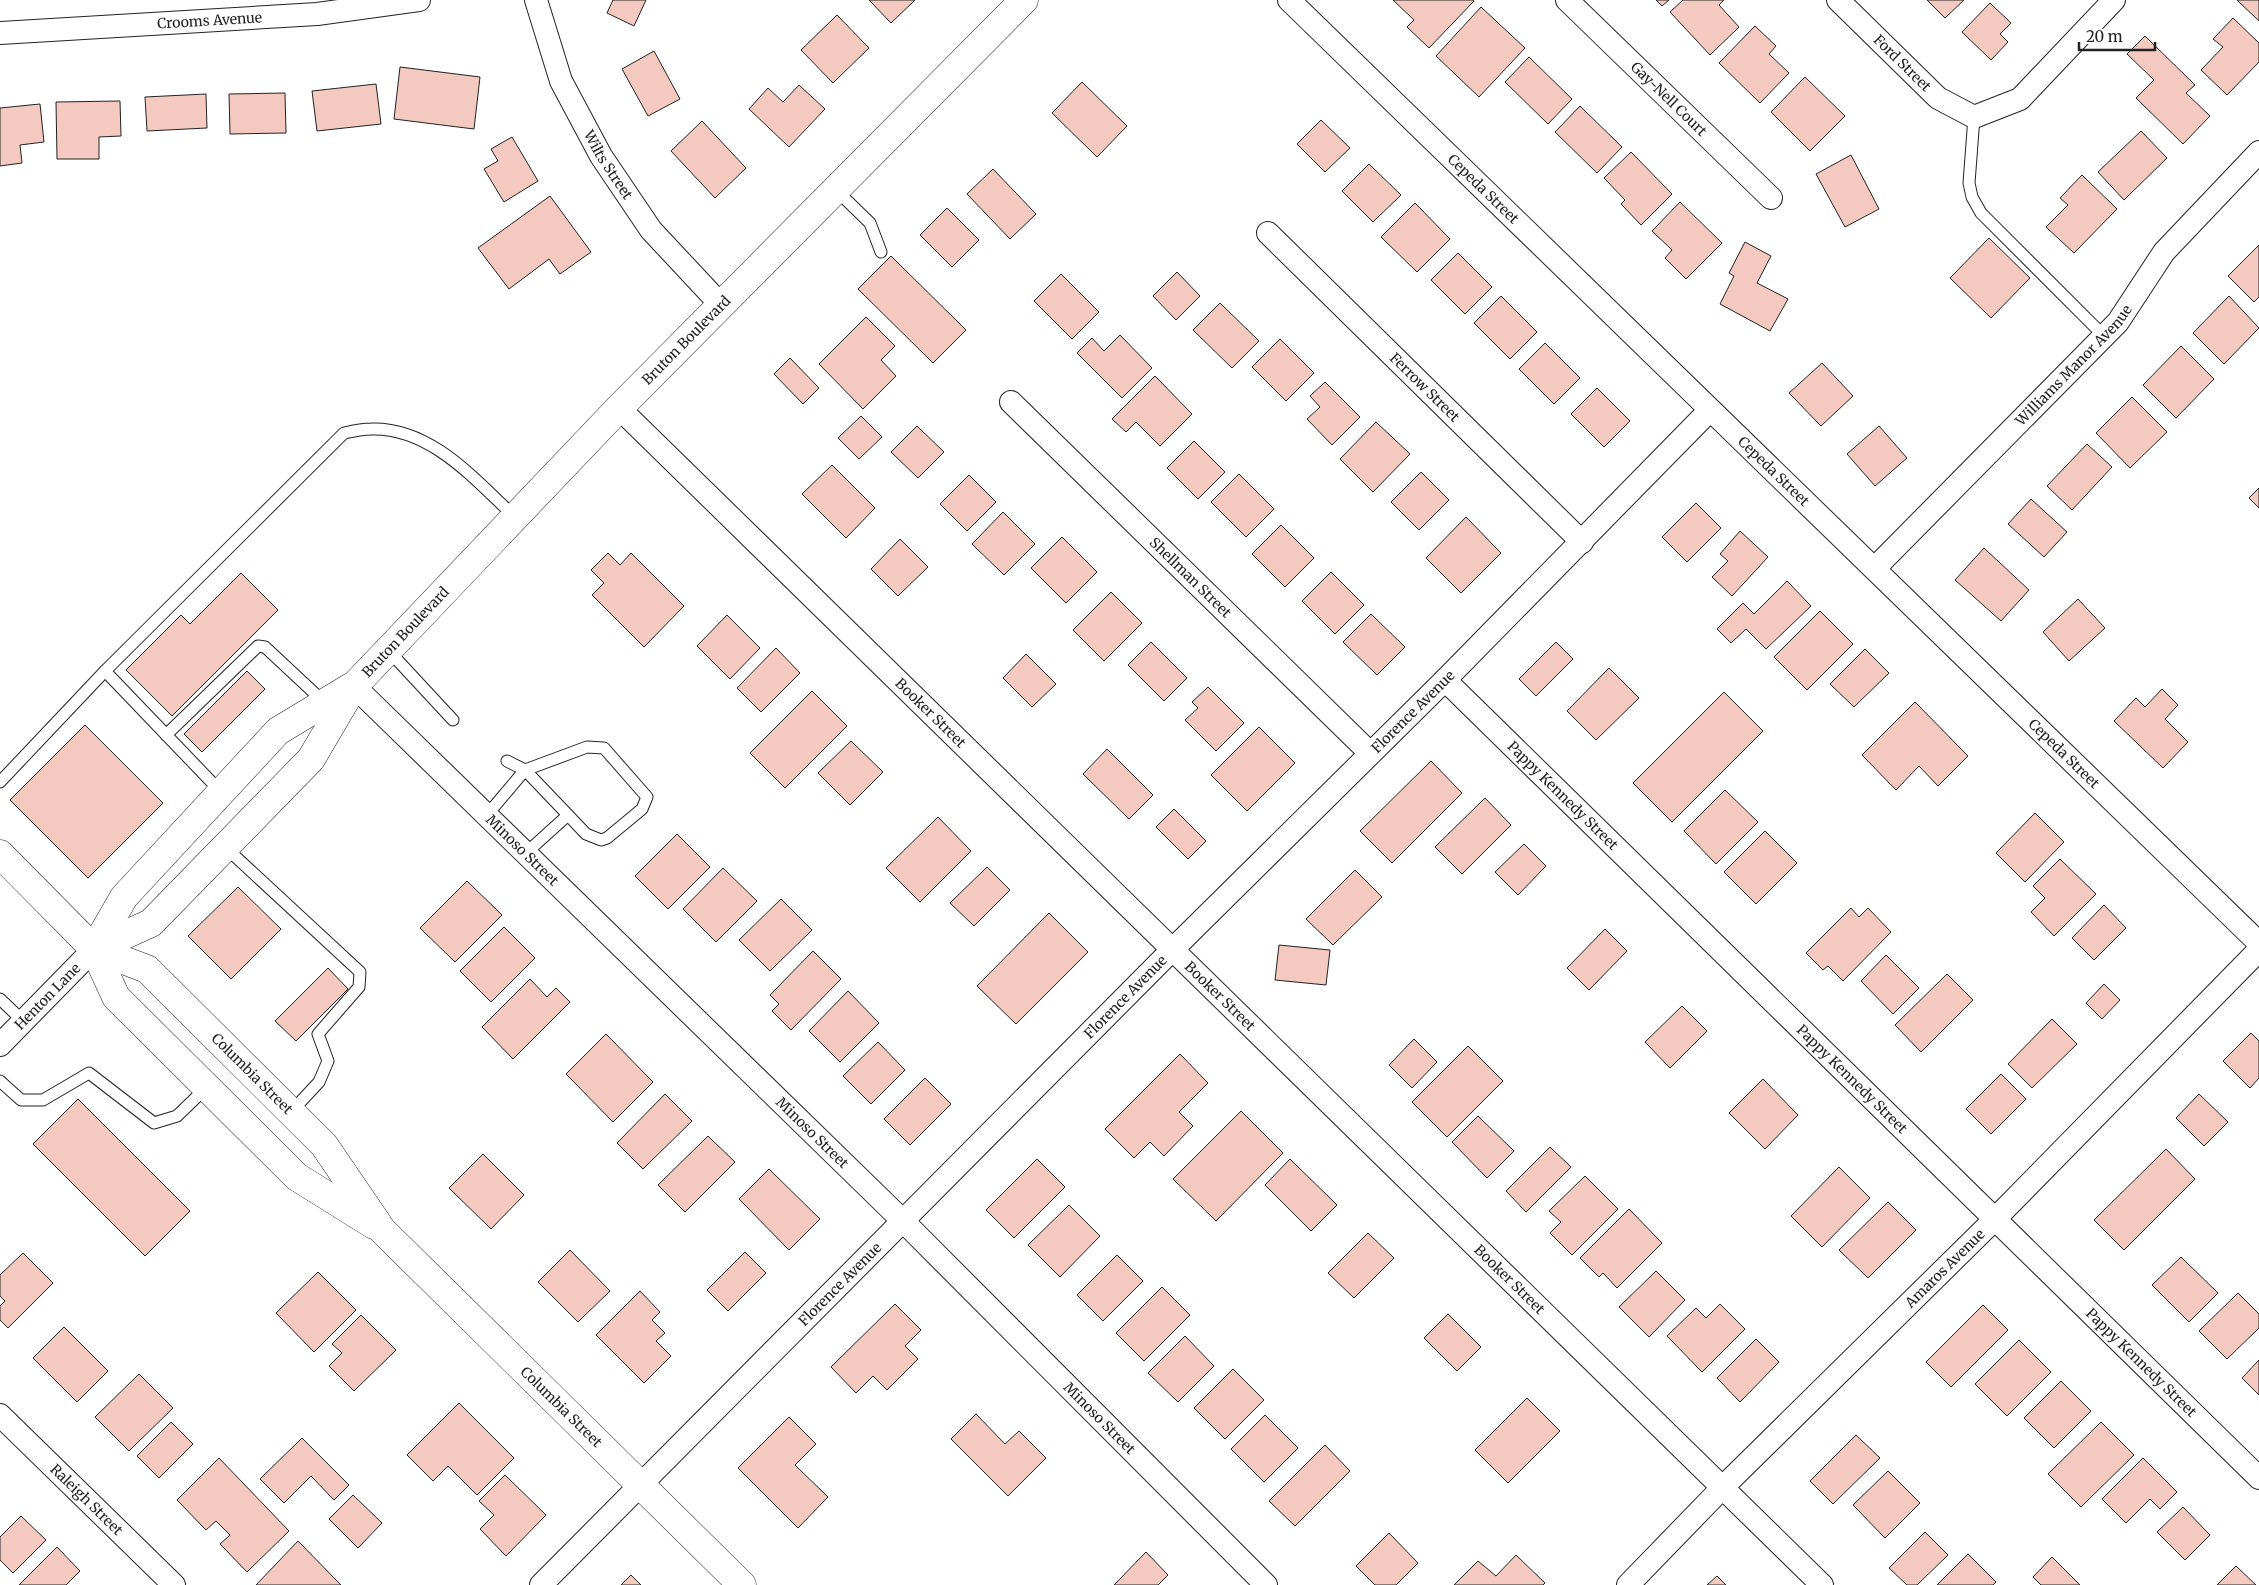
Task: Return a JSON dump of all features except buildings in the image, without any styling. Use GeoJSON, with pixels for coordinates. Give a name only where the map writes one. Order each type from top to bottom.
{"type":"FeatureCollection","features":[{"type":"Feature","properties":{"kind":"street","name":"Crooms Avenue"},"geometry":{"type":"LineString","coordinates":[[0,33],[317,14],[419,0]]}},
{"type":"Feature","properties":{"kind":"street","name":"Wilts Street"},"geometry":{"type":"LineString","coordinates":[[536,0],[561,81],[601,156],[651,230],[722,306]]}},
{"type":"Feature","properties":{"kind":"street","name":"Bruton Boulevard"},"geometry":{"type":"LineString","coordinates":[[94,949],[151,923],[311,759],[354,686],[388,650],[619,408],[1024,0]]}},
{"type":"Feature","properties":{"kind":"street","name":"Cepeda Street"},"geometry":{"type":"LineString","coordinates":[[1289,0],[1875,568],[2259,944]]}},
{"type":"Feature","properties":{"kind":"street","name":"Gay-Nell Court"},"geometry":{"type":"LineString","coordinates":[[1567,0],[1771,198]]}},
{"type":"Feature","properties":{"kind":"street","name":"Ford Street"},"geometry":{"type":"LineString","coordinates":[[1838,0],[1938,98],[1974,117]]}},
{"type":"Feature","properties":{"kind":"street"},"geometry":{"type":"LineString","coordinates":[[1974,117],[2020,99],[2114,0]]}},
{"type":"Feature","properties":{"kind":"street","name":"Williams Manor Avenue"},"geometry":{"type":"LineString","coordinates":[[1875,568],[2118,322],[2164,252],[2259,152]]}},
{"type":"Feature","properties":{"kind":"street","name":"Ferrow Street"},"geometry":{"type":"LineString","coordinates":[[1268,233],[1582,542]]}},
{"type":"Feature","properties":{"kind":"street","name":"Shellman Street"},"geometry":{"type":"LineString","coordinates":[[1011,402],[1370,753]]}},
{"type":"Feature","properties":{"kind":"street","name":"Booker Street"},"geometry":{"type":"LineString","coordinates":[[619,408],[1822,1585]]}},
{"type":"Feature","properties":{"kind":"street","name":"Florence Avenue"},"geometry":{"type":"LineString","coordinates":[[542,1585],[1172,950],[1445,680],[1710,410]]}},
{"type":"Feature","properties":{"kind":"street","name":"Pappy Kennedy Street"},"geometry":{"type":"LineString","coordinates":[[1445,680],[1996,1218],[2259,1478]]}},
{"type":"Feature","properties":{"kind":"street","name":"Bruton Boulevard"},"geometry":{"type":"LineString","coordinates":[[94,949],[124,897],[278,731],[354,686]]}},
{"type":"Feature","properties":{"kind":"street","name":"Minoso Street"},"geometry":{"type":"LineString","coordinates":[[354,686],[904,1222],[1266,1585]]}},
{"type":"Feature","properties":{"kind":"street","name":"Columbia Street"},"geometry":{"type":"LineString","coordinates":[[0,854],[94,949],[116,997],[296,1177],[382,1230]]}},
{"type":"Feature","properties":{"kind":"street","name":"Columbia Street"},"geometry":{"type":"LineString","coordinates":[[94,949],[147,969],[324,1145],[382,1230],[742,1585]]}},
{"type":"Feature","properties":{"kind":"street","name":"Henton Lane"},"geometry":{"type":"LineString","coordinates":[[0,1045],[94,949]]}},
{"type":"Feature","properties":{"kind":"street","name":"Amaros Avenue"},"geometry":{"type":"LineString","coordinates":[[1628,1585],[1723,1487],[1996,1218],[2259,950]]}},
{"type":"Feature","properties":{"kind":"street","name":"Raleigh Street"},"geometry":{"type":"LineString","coordinates":[[0,1415],[174,1585]]}},
{"type":"Feature","properties":{"kind":"lane"},"geometry":{"type":"LineString","coordinates":[[1974,117],[1969,183],[1972,197],[1981,213],[2104,336]]}},
{"type":"Feature","properties":{"kind":"lane"},"geometry":{"type":"LineString","coordinates":[[836,190],[870,223],[882,252]]}},
{"type":"Feature","properties":{"kind":"lane"},"geometry":{"type":"LineString","coordinates":[[0,782],[106,671],[344,433],[372,429],[407,434],[448,455],[515,517]]}},
{"type":"Feature","properties":{"kind":"lane"},"geometry":{"type":"LineString","coordinates":[[166,735],[258,646],[265,647],[325,703]]}},
{"type":"Feature","properties":{"kind":"lane"},"geometry":{"type":"LineString","coordinates":[[388,650],[453,720]]}},
{"type":"Feature","properties":{"kind":"lane"},"geometry":{"type":"LineString","coordinates":[[106,671],[221,792]]}},
{"type":"Feature","properties":{"kind":"lane"},"geometry":{"type":"LineString","coordinates":[[487,815],[525,770],[587,747],[604,748],[647,797],[642,808],[607,838],[601,840],[586,834],[525,770],[507,761]]}},
{"type":"Feature","properties":{"kind":"lane"},"geometry":{"type":"LineString","coordinates":[[526,853],[568,815]]}},
{"type":"Feature","properties":{"kind":"lane"},"geometry":{"type":"LineString","coordinates":[[225,847],[360,972],[359,987],[318,1034],[328,1061],[319,1082],[290,1112]]}},
{"type":"Feature","properties":{"kind":"lane"},"geometry":{"type":"LineString","coordinates":[[0,1000],[23,1021]]}},
{"type":"Feature","properties":{"kind":"lane"},"geometry":{"type":"LineString","coordinates":[[0,1080],[21,1100],[43,1100],[89,1073],[154,1123],[177,1116],[207,1087]]}}]}
